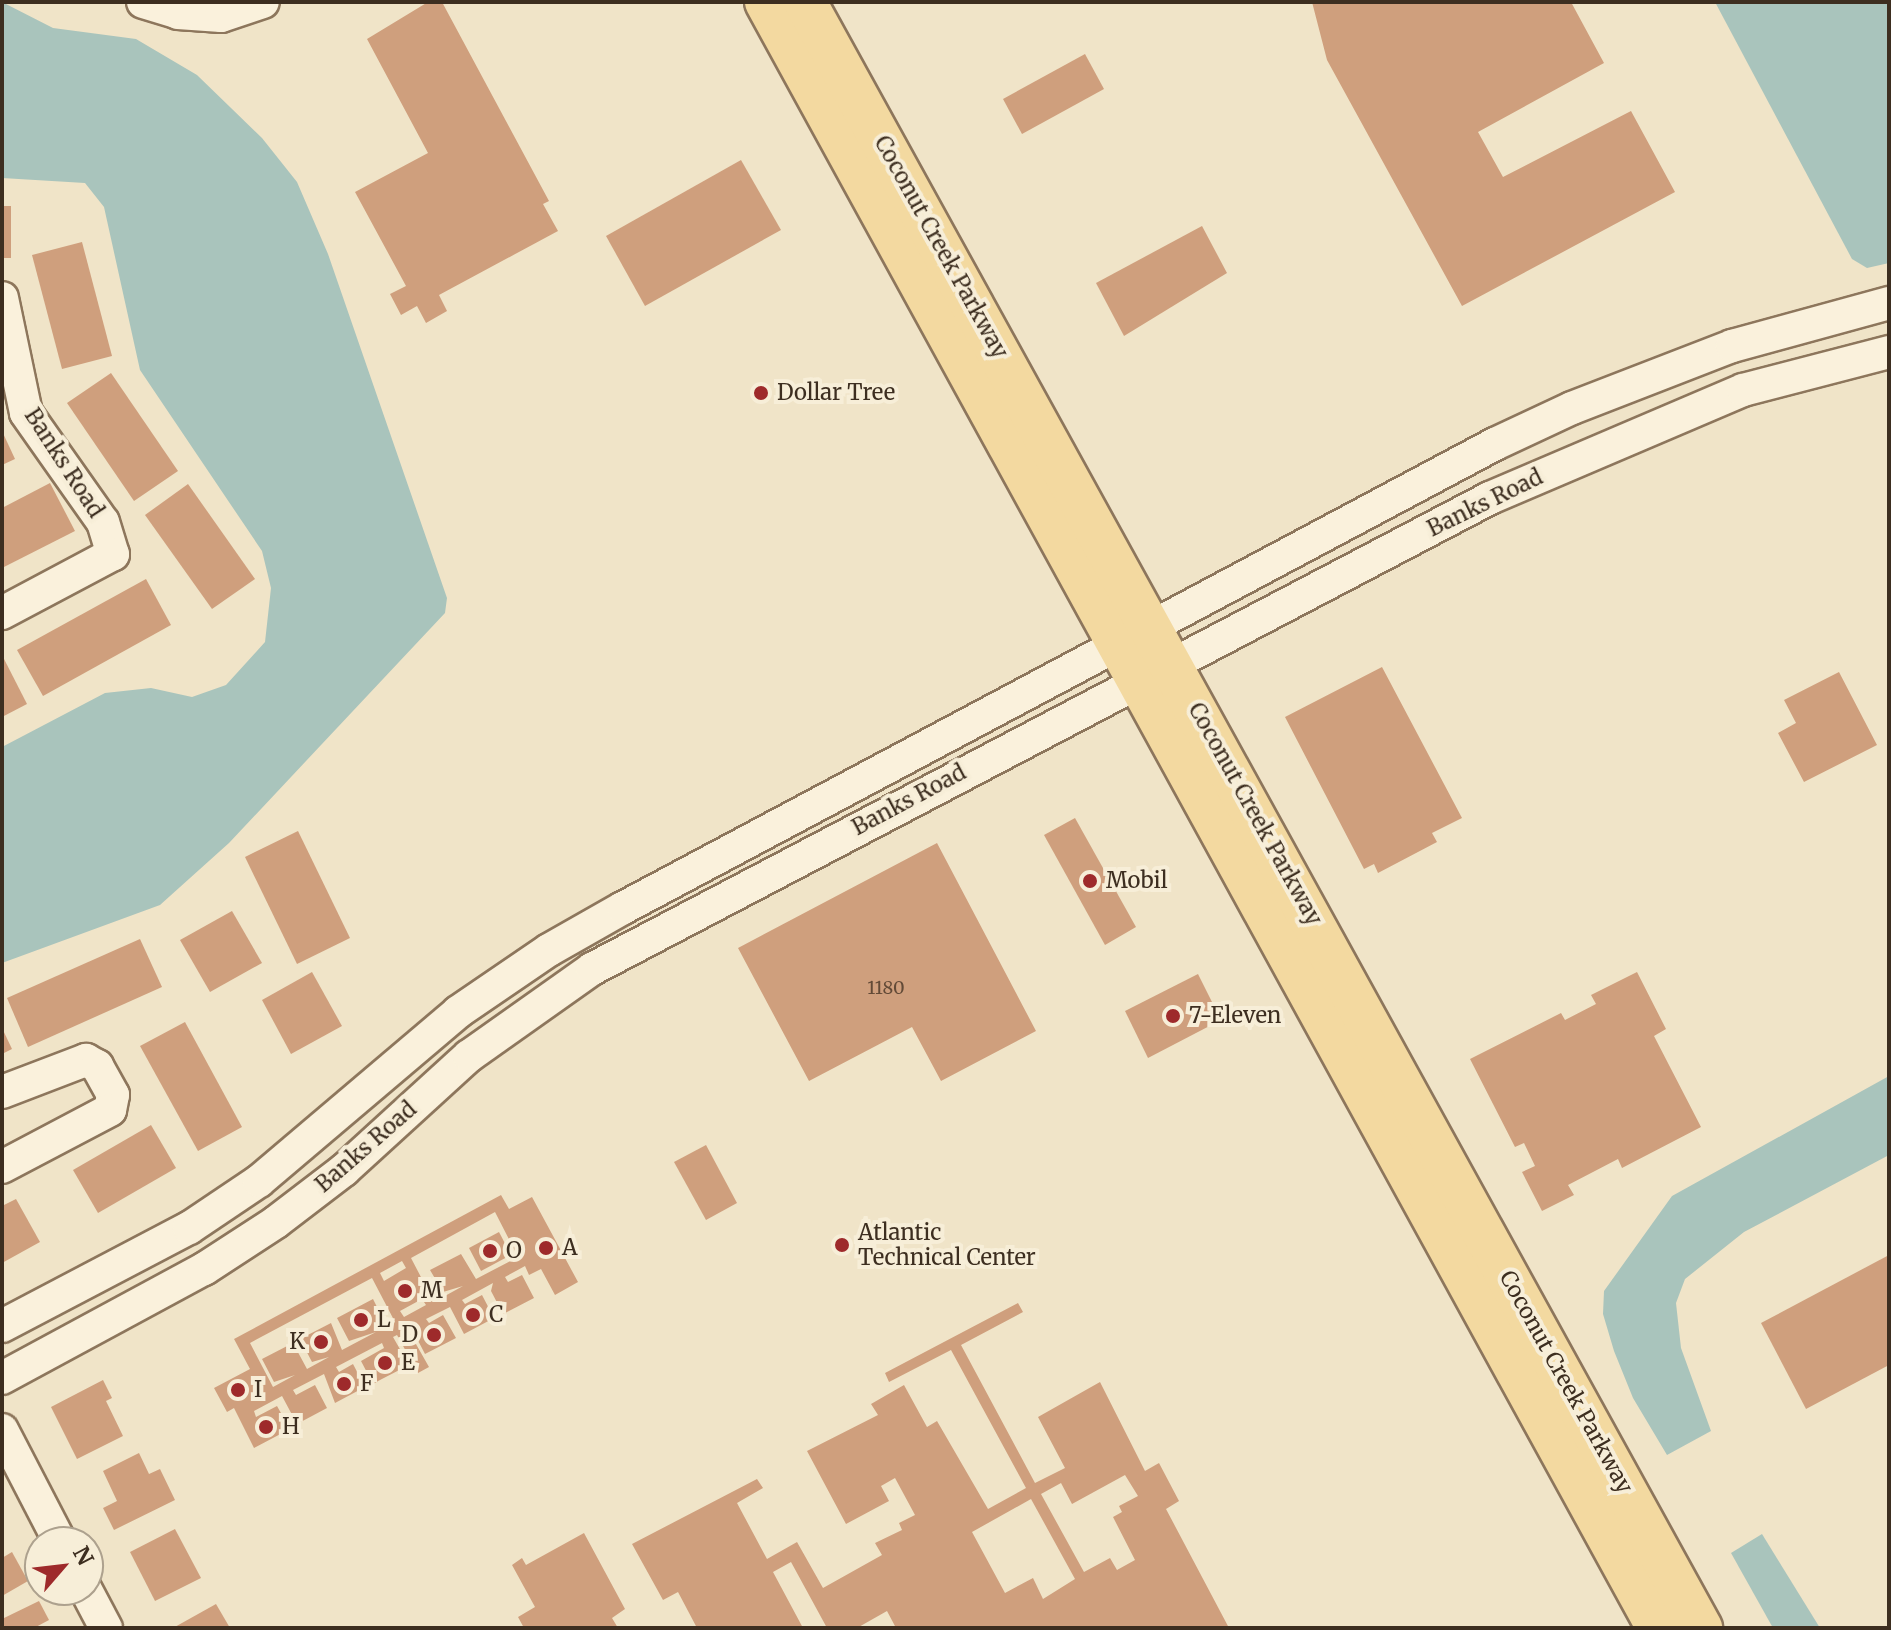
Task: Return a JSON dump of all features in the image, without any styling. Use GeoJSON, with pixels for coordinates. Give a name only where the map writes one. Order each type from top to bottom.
{"type":"FeatureCollection","features":[{"type":"Feature","properties":{"kind":"main road","name":"Coconut Creek Parkway"},"geometry":{"type":"LineString","coordinates":[[766,2],[1701,1628]]}},
{"type":"Feature","properties":{"kind":"main road","name":"Coconut Creek Parkway"},"geometry":{"type":"LineString","coordinates":[[805,2],[1144,655],[1658,1628]]}},
{"type":"Feature","properties":{"kind":"street"},"geometry":{"type":"LineString","coordinates":[[143,2],[178,13],[221,16],[263,2]]}},
{"type":"Feature","properties":{"kind":"street","name":"Banks Road"},"geometry":{"type":"LineString","coordinates":[[2,298],[26,413],[103,522],[113,554],[2,613]]}},
{"type":"Feature","properties":{"kind":"street","name":"Banks Road"},"geometry":{"type":"LineString","coordinates":[[2,1378],[204,1269],[276,1222],[344,1170],[469,1056],[592,969],[1572,408],[1732,346],[1889,303]]}},
{"type":"Feature","properties":{"kind":"street","name":"Banks Road"},"geometry":{"type":"LineString","coordinates":[[2,1326],[189,1228],[259,1181],[458,1012],[549,950],[1144,655],[1490,498],[1743,390],[1889,352]]}},
{"type":"Feature","properties":{"kind":"street"},"geometry":{"type":"LineString","coordinates":[[2,1092],[86,1060],[97,1066],[113,1095],[110,1110],[2,1167]]}},
{"type":"Feature","properties":{"kind":"street"},"geometry":{"type":"LineString","coordinates":[[2,1430],[52,1526]]}},
{"type":"Feature","properties":{"kind":"street"},"geometry":{"type":"LineString","coordinates":[[94,1606],[106,1628]]}},
{"type":"Feature","properties":{"kind":"water"},"geometry":{"type":"Polygon","coordinates":[[[2,2],[53,28],[136,39],[197,75],[262,138],[297,182],[328,254],[447,598],[445,613],[229,843],[160,905],[2,963],[2,747],[105,693],[151,688],[192,697],[226,685],[265,642],[271,588],[262,551],[140,370],[104,207],[85,183],[2,178],[2,2]]]}},
{"type":"Feature","properties":{"kind":"water"},"geometry":{"type":"Polygon","coordinates":[[[1715,2],[1889,2],[1889,263],[1867,268],[1852,259],[1715,2]]]}},
{"type":"Feature","properties":{"kind":"water"},"geometry":{"type":"Polygon","coordinates":[[[1889,1076],[1889,1155],[1744,1232],[1685,1279],[1676,1303],[1681,1348],[1711,1431],[1667,1455],[1633,1398],[1614,1351],[1603,1314],[1604,1291],[1672,1196],[1889,1076]]]}},
{"type":"Feature","properties":{"kind":"water"},"geometry":{"type":"Polygon","coordinates":[[[1762,1534],[1820,1628],[1773,1628],[1731,1553],[1762,1534]]]}},
{"type":"Feature","properties":{"kind":"building"},"geometry":{"type":"Polygon","coordinates":[[[428,2],[442,2],[549,201],[543,204],[558,231],[439,295],[447,311],[426,323],[417,306],[401,315],[390,294],[406,286],[355,192],[428,153],[367,39],[428,2]]]}},
{"type":"Feature","properties":{"kind":"building"},"geometry":{"type":"Polygon","coordinates":[[[1312,2],[1571,2],[1604,63],[1478,132],[1503,177],[1631,111],[1675,192],[1462,306],[1327,60],[1312,2]]]}},
{"type":"Feature","properties":{"kind":"building"},"geometry":{"type":"Polygon","coordinates":[[[1085,54],[1104,89],[1022,134],[1003,99],[1085,54]]]}},
{"type":"Feature","properties":{"kind":"building"},"geometry":{"type":"Polygon","coordinates":[[[741,160],[781,230],[645,306],[606,236],[741,160]]]}},
{"type":"Feature","properties":{"kind":"building"},"geometry":{"type":"Polygon","coordinates":[[[2,206],[11,206],[11,258],[2,258],[2,206]]]}},
{"type":"Feature","properties":{"kind":"building"},"geometry":{"type":"Polygon","coordinates":[[[1202,226],[1227,273],[1124,336],[1096,283],[1202,226]]]}},
{"type":"Feature","properties":{"kind":"building"},"geometry":{"type":"Polygon","coordinates":[[[82,242],[112,356],[62,369],[32,255],[82,242]]]}},
{"type":"Feature","properties":{"kind":"building"},"geometry":{"type":"Polygon","coordinates":[[[111,373],[178,471],[134,501],[67,403],[111,373]]]}},
{"type":"Feature","properties":{"kind":"building"},"geometry":{"type":"Polygon","coordinates":[[[2,431],[15,459],[2,465],[2,431]]]}},
{"type":"Feature","properties":{"kind":"building"},"geometry":{"type":"Polygon","coordinates":[[[50,483],[75,531],[2,568],[2,508],[50,483]]]}},
{"type":"Feature","properties":{"kind":"building"},"geometry":{"type":"Polygon","coordinates":[[[188,484],[255,579],[212,609],[145,515],[188,484]]]}},
{"type":"Feature","properties":{"kind":"building"},"geometry":{"type":"Polygon","coordinates":[[[146,579],[171,625],[43,696],[17,650],[146,579]]]}},
{"type":"Feature","properties":{"kind":"building"},"geometry":{"type":"Polygon","coordinates":[[[2,655],[27,704],[2,717],[2,655]]]}},
{"type":"Feature","properties":{"kind":"building"},"geometry":{"type":"Polygon","coordinates":[[[1382,667],[1462,818],[1432,833],[1437,842],[1378,873],[1374,864],[1364,869],[1285,717],[1382,667]]]}},
{"type":"Feature","properties":{"kind":"building"},"geometry":{"type":"Polygon","coordinates":[[[1839,672],[1877,745],[1804,782],[1778,733],[1796,723],[1784,700],[1839,672]]]}},
{"type":"Feature","properties":{"kind":"building","name":"Mobil"},"geometry":{"type":"Polygon","coordinates":[[[1075,818],[1136,927],[1105,945],[1044,835],[1075,818]]]}},
{"type":"Feature","properties":{"kind":"building"},"geometry":{"type":"Polygon","coordinates":[[[298,831],[350,938],[297,964],[245,857],[298,831]]]}},
{"type":"Feature","properties":{"kind":"building"},"geometry":{"type":"Polygon","coordinates":[[[937,843],[1036,1031],[941,1081],[912,1027],[809,1081],[738,948],[937,843]]]}},
{"type":"Feature","properties":{"kind":"building"},"geometry":{"type":"Polygon","coordinates":[[[232,911],[262,963],[210,992],[180,940],[232,911]]]}},
{"type":"Feature","properties":{"kind":"building"},"geometry":{"type":"Polygon","coordinates":[[[140,939],[162,987],[28,1047],[7,998],[140,939]]]}},
{"type":"Feature","properties":{"kind":"building"},"geometry":{"type":"Polygon","coordinates":[[[312,972],[342,1026],[291,1054],[262,1000],[312,972]]]}},
{"type":"Feature","properties":{"kind":"building"},"geometry":{"type":"Polygon","coordinates":[[[1637,972],[1666,1029],[1654,1036],[1701,1127],[1622,1168],[1618,1159],[1568,1185],[1574,1195],[1542,1211],[1522,1172],[1535,1166],[1524,1143],[1515,1147],[1470,1059],[1561,1013],[1565,1020],[1596,1004],[1591,995],[1637,972]]]}},
{"type":"Feature","properties":{"kind":"building","name":"7-Eleven"},"geometry":{"type":"Polygon","coordinates":[[[1198,974],[1221,1020],[1148,1058],[1125,1011],[1198,974]]]}},
{"type":"Feature","properties":{"kind":"building"},"geometry":{"type":"Polygon","coordinates":[[[185,1022],[242,1127],[198,1151],[140,1046],[185,1022]]]}},
{"type":"Feature","properties":{"kind":"building"},"geometry":{"type":"Polygon","coordinates":[[[2,1028],[12,1049],[2,1054],[2,1028]]]}},
{"type":"Feature","properties":{"kind":"building"},"geometry":{"type":"Polygon","coordinates":[[[151,1125],[176,1168],[98,1213],[73,1170],[151,1125]]]}},
{"type":"Feature","properties":{"kind":"building"},"geometry":{"type":"Polygon","coordinates":[[[706,1145],[737,1203],[706,1220],[674,1162],[706,1145]]]}},
{"type":"Feature","properties":{"kind":"building"},"geometry":{"type":"Polygon","coordinates":[[[501,1195],[509,1209],[532,1197],[578,1282],[555,1295],[541,1269],[529,1275],[525,1266],[505,1277],[508,1282],[522,1275],[534,1298],[503,1314],[491,1291],[493,1283],[462,1300],[465,1304],[482,1295],[494,1318],[464,1334],[450,1307],[426,1319],[429,1323],[443,1315],[456,1338],[425,1354],[413,1331],[415,1325],[408,1330],[429,1367],[418,1373],[397,1335],[393,1337],[409,1365],[373,1384],[361,1361],[384,1348],[382,1343],[336,1367],[339,1372],[353,1364],[365,1387],[335,1403],[324,1374],[293,1390],[296,1395],[315,1385],[327,1408],[297,1424],[282,1396],[254,1411],[256,1417],[277,1406],[290,1429],[254,1448],[234,1408],[227,1412],[214,1388],[250,1369],[234,1339],[501,1195]],[[495,1212],[411,1258],[434,1302],[463,1286],[443,1292],[430,1270],[461,1254],[476,1279],[518,1257],[495,1212]],[[402,1261],[380,1273],[384,1281],[406,1268],[402,1261]],[[372,1278],[250,1343],[273,1387],[295,1375],[274,1382],[262,1359],[293,1343],[307,1369],[329,1357],[312,1362],[300,1339],[331,1323],[342,1350],[376,1332],[349,1341],[337,1318],[373,1299],[387,1327],[395,1322],[372,1278]],[[422,1299],[400,1311],[404,1317],[426,1305],[422,1299]]]}},
{"type":"Feature","properties":{"kind":"building"},"geometry":{"type":"Polygon","coordinates":[[[16,1199],[40,1242],[2,1263],[2,1206],[16,1199]]]}},
{"type":"Feature","properties":{"kind":"building","name":"O"},"geometry":{"type":"Polygon","coordinates":[[[499,1232],[511,1255],[481,1271],[469,1248],[499,1232]]]}},
{"type":"Feature","properties":{"kind":"building"},"geometry":{"type":"Polygon","coordinates":[[[1889,1255],[1889,1365],[1806,1409],[1761,1323],[1889,1255]]]}},
{"type":"Feature","properties":{"kind":"building"},"geometry":{"type":"Polygon","coordinates":[[[1018,1303],[1023,1312],[961,1345],[1035,1483],[1065,1468],[1038,1417],[1100,1382],[1145,1471],[1159,1463],[1179,1501],[1166,1509],[1229,1628],[896,1628],[887,1611],[857,1628],[827,1628],[791,1562],[773,1572],[803,1628],[697,1628],[678,1592],[663,1600],[632,1544],[757,1479],[763,1488],[737,1503],[767,1559],[797,1542],[823,1588],[882,1555],[875,1543],[902,1530],[899,1523],[915,1515],[895,1478],[881,1486],[889,1501],[846,1524],[807,1451],[878,1415],[871,1404],[904,1385],[927,1427],[937,1421],[988,1509],[1026,1488],[951,1350],[889,1382],[885,1373],[1018,1303]],[[1125,1475],[1072,1504],[1061,1483],[1041,1494],[1084,1572],[1110,1558],[1117,1570],[1135,1560],[1113,1517],[1122,1512],[1119,1506],[1138,1496],[1125,1475]],[[1031,1499],[972,1532],[1005,1593],[1033,1578],[1043,1599],[1075,1579],[1031,1499]]]}},
{"type":"Feature","properties":{"kind":"building"},"geometry":{"type":"Polygon","coordinates":[[[103,1380],[112,1398],[106,1401],[123,1436],[77,1459],[51,1407],[103,1380]]]}},
{"type":"Feature","properties":{"kind":"building"},"geometry":{"type":"Polygon","coordinates":[[[139,1453],[149,1474],[160,1469],[175,1500],[114,1530],[103,1508],[117,1501],[103,1471],[139,1453]]]}},
{"type":"Feature","properties":{"kind":"building"},"geometry":{"type":"Polygon","coordinates":[[[175,1529],[201,1578],[155,1601],[130,1552],[175,1529]]]}},
{"type":"Feature","properties":{"kind":"building"},"geometry":{"type":"Polygon","coordinates":[[[584,1533],[625,1609],[612,1618],[618,1628],[524,1628],[518,1617],[535,1607],[512,1565],[522,1558],[526,1565],[584,1533]]]}},
{"type":"Feature","properties":{"kind":"building"},"geometry":{"type":"Polygon","coordinates":[[[12,1552],[24,1574],[24,1583],[2,1596],[2,1558],[12,1552]]]}},
{"type":"Feature","properties":{"kind":"building"},"geometry":{"type":"Polygon","coordinates":[[[216,1604],[230,1628],[173,1628],[216,1604]]]}},
{"type":"Feature","properties":{"kind":"building"},"geometry":{"type":"Polygon","coordinates":[[[29,1606],[42,1606],[49,1620],[34,1628],[2,1628],[2,1619],[29,1606]]]}},
{"type":"Feature","properties":{"kind":"place","name":"Dollar Tree"},"geometry":{"type":"Point","coordinates":[761,393]}},
{"type":"Feature","properties":{"kind":"place","name":"Mobil"},"geometry":{"type":"Point","coordinates":[1090,881]}},
{"type":"Feature","properties":{"kind":"place","name":"7-Eleven"},"geometry":{"type":"Point","coordinates":[1173,1016]}},
{"type":"Feature","properties":{"kind":"place","name":"Atlantic Technical Center"},"geometry":{"type":"Point","coordinates":[842,1245]}},
{"type":"Feature","properties":{"kind":"place","name":"A"},"geometry":{"type":"Point","coordinates":[546,1248]}},
{"type":"Feature","properties":{"kind":"place","name":"O"},"geometry":{"type":"Point","coordinates":[490,1251]}},
{"type":"Feature","properties":{"kind":"place","name":"M"},"geometry":{"type":"Point","coordinates":[405,1291]}},
{"type":"Feature","properties":{"kind":"place","name":"C"},"geometry":{"type":"Point","coordinates":[473,1315]}},
{"type":"Feature","properties":{"kind":"place","name":"L"},"geometry":{"type":"Point","coordinates":[361,1320]}},
{"type":"Feature","properties":{"kind":"place","name":"D"},"geometry":{"type":"Point","coordinates":[434,1335]}},
{"type":"Feature","properties":{"kind":"place","name":"K"},"geometry":{"type":"Point","coordinates":[321,1342]}},
{"type":"Feature","properties":{"kind":"place","name":"E"},"geometry":{"type":"Point","coordinates":[385,1363]}},
{"type":"Feature","properties":{"kind":"place","name":"F"},"geometry":{"type":"Point","coordinates":[344,1384]}},
{"type":"Feature","properties":{"kind":"place","name":"I"},"geometry":{"type":"Point","coordinates":[238,1390]}},
{"type":"Feature","properties":{"kind":"place","name":"H"},"geometry":{"type":"Point","coordinates":[266,1427]}}]}
